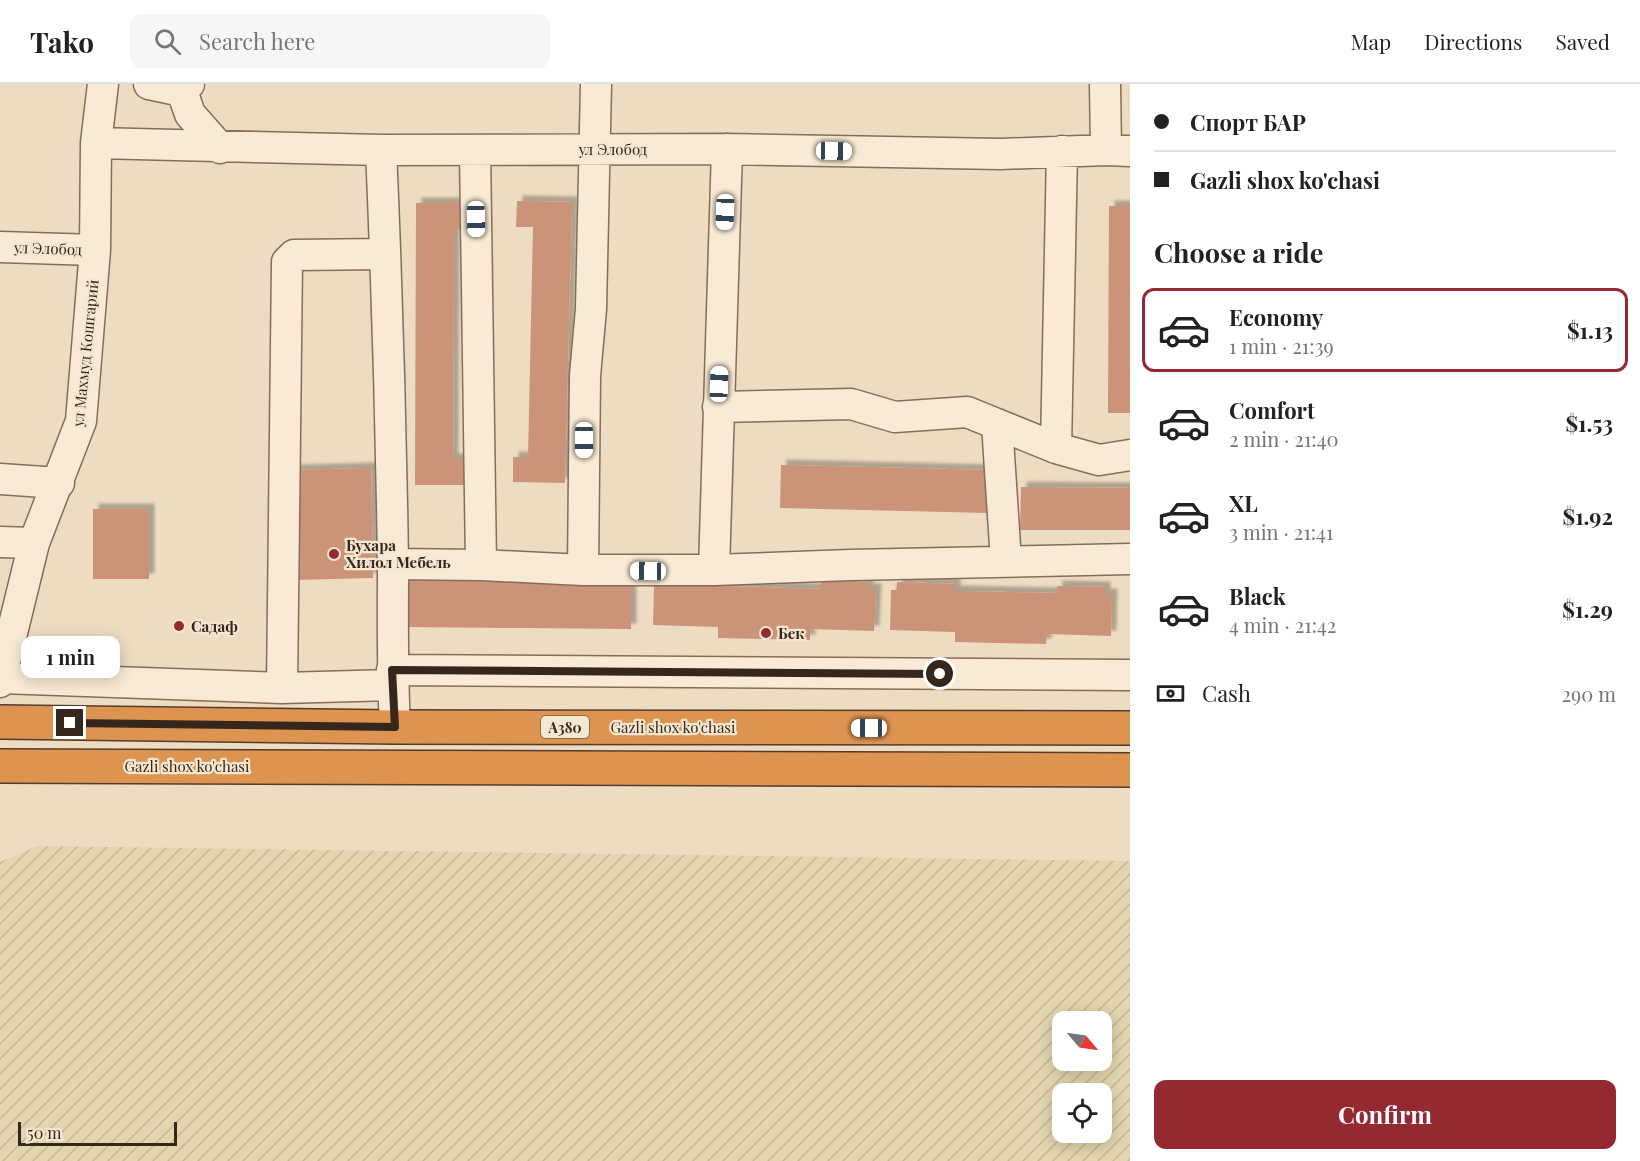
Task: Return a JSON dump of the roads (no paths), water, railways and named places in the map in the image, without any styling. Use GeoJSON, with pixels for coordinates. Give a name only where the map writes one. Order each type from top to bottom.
{"type":"FeatureCollection","features":[{"type":"Feature","properties":{"kind":"highway","name":"Gazli shox ko'chasi"},"geometry":{"type":"LineString","coordinates":[[0,722],[395,727],[1130,728]]}},
{"type":"Feature","properties":{"kind":"highway","name":"Gazli shox ko'chasi"},"geometry":{"type":"LineString","coordinates":[[0,766],[1130,770]]}},
{"type":"Feature","properties":{"kind":"street","name":"ул Махмуд Кошгарий"},"geometry":{"type":"LineString","coordinates":[[3,665],[34,543],[81,421],[95,250],[96,143],[103,84]]}},
{"type":"Feature","properties":{"kind":"street"},"geometry":{"type":"LineString","coordinates":[[149,84],[185,88],[190,114],[220,147]]}},
{"type":"Feature","properties":{"kind":"street"},"geometry":{"type":"LineString","coordinates":[[583,570],[585,376],[591,309],[596,84]]}},
{"type":"Feature","properties":{"kind":"street"},"geometry":{"type":"LineString","coordinates":[[1105,84],[1118,151]]}},
{"type":"Feature","properties":{"kind":"street","name":"ул Элобод"},"geometry":{"type":"LineString","coordinates":[[96,143],[381,150],[727,148],[1001,154],[1118,151]]}},
{"type":"Feature","properties":{"kind":"street"},"geometry":{"type":"LineString","coordinates":[[714,570],[727,148]]}},
{"type":"Feature","properties":{"kind":"street"},"geometry":{"type":"LineString","coordinates":[[381,150],[393,564],[392,677],[395,727]]}},
{"type":"Feature","properties":{"kind":"street"},"geometry":{"type":"LineString","coordinates":[[475,150],[481,565]]}},
{"type":"Feature","properties":{"kind":"street"},"geometry":{"type":"LineString","coordinates":[[1056,448],[1062,151]]}},
{"type":"Feature","properties":{"kind":"street","name":"ул Элобод"},"geometry":{"type":"LineString","coordinates":[[0,247],[95,250]]}},
{"type":"Feature","properties":{"kind":"street"},"geometry":{"type":"LineString","coordinates":[[282,688],[287,262],[294,255],[385,254]]}},
{"type":"Feature","properties":{"kind":"street"},"geometry":{"type":"LineString","coordinates":[[718,407],[851,404],[895,417],[967,412],[1056,448],[1099,460],[1130,455]]}},
{"type":"Feature","properties":{"kind":"street"},"geometry":{"type":"LineString","coordinates":[[997,424],[1006,561]]}},
{"type":"Feature","properties":{"kind":"street"},"geometry":{"type":"LineString","coordinates":[[0,479],[59,483]]}},
{"type":"Feature","properties":{"kind":"street"},"geometry":{"type":"LineString","coordinates":[[0,542],[34,543]]}},
{"type":"Feature","properties":{"kind":"street"},"geometry":{"type":"LineString","coordinates":[[393,564],[583,570],[714,570],[1130,559]]}},
{"type":"Feature","properties":{"kind":"street"},"geometry":{"type":"LineString","coordinates":[[3,665],[282,688],[392,677],[1130,675]]}},
{"type":"Feature","properties":{"kind":"place","name":"Бухара Хилол Мебель"},"geometry":{"type":"Point","coordinates":[334,554]}},
{"type":"Feature","properties":{"kind":"place","name":"Садаф"},"geometry":{"type":"Point","coordinates":[179,626]}},
{"type":"Feature","properties":{"kind":"place","name":"Бек"},"geometry":{"type":"Point","coordinates":[766,633]}}]}
